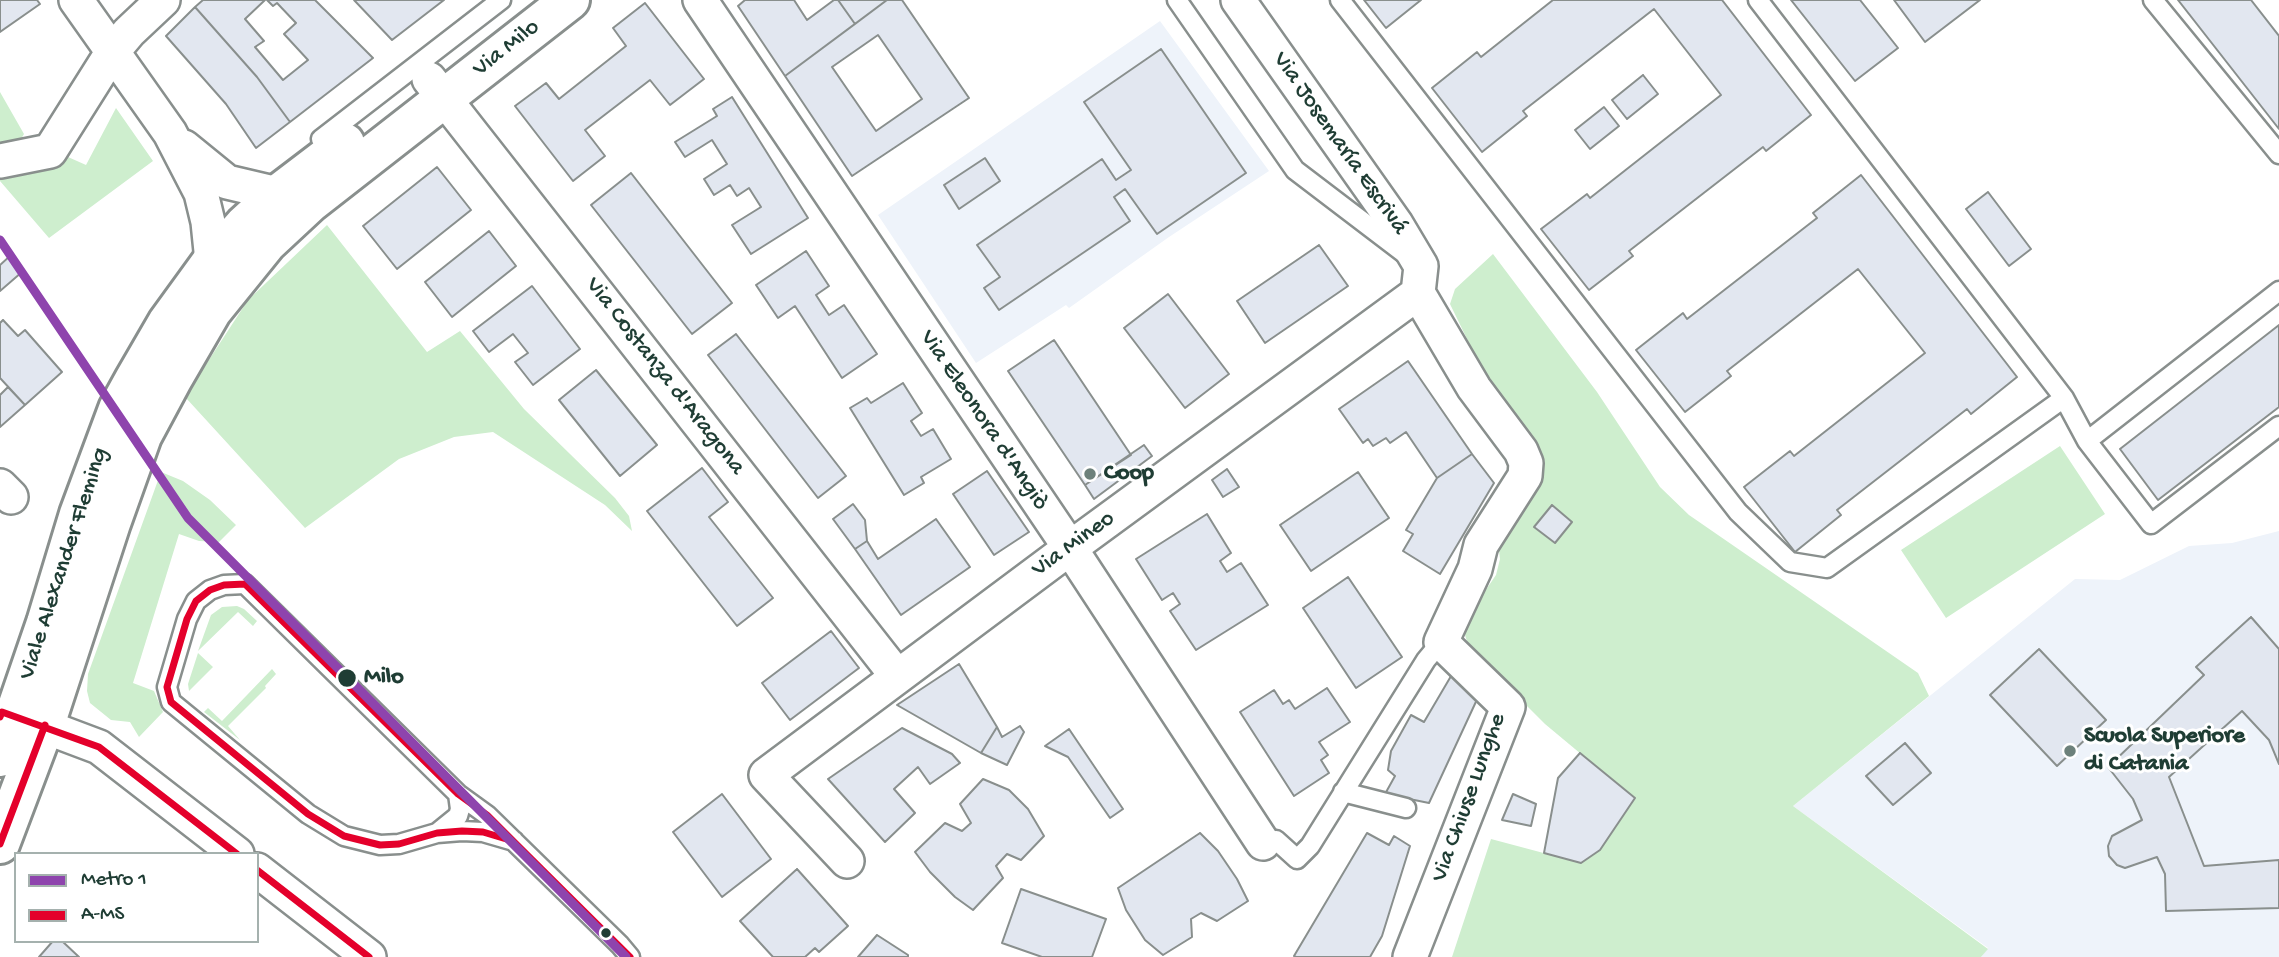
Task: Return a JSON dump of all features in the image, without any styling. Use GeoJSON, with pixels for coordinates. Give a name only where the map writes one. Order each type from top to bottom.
{"type":"FeatureCollection","features":[{"type":"Feature","properties":{"kind":"main road","name":"Via Milo"},"geometry":{"type":"LineString","coordinates":[[437,88],[529,0]]}},
{"type":"Feature","properties":{"kind":"main road","name":"Via Milo"},"geometry":{"type":"LineString","coordinates":[[437,88],[570,0]]}},
{"type":"Feature","properties":{"kind":"main road","name":"Viale Alexander Fleming"},"geometry":{"type":"LineString","coordinates":[[0,757],[79,514],[118,409],[211,251],[244,225],[267,192],[437,88]]}},
{"type":"Feature","properties":{"kind":"main road","name":"Viale Alexander Fleming"},"geometry":{"type":"LineString","coordinates":[[0,844],[12,716],[111,523],[142,436],[172,380],[212,311],[267,243],[437,88]]}},
{"type":"Feature","properties":{"kind":"street"},"geometry":{"type":"LineString","coordinates":[[76,0],[170,133],[201,193],[211,251]]}},
{"type":"Feature","properties":{"kind":"street"},"geometry":{"type":"LineString","coordinates":[[0,162],[50,150],[113,51],[163,0]]}},
{"type":"Feature","properties":{"kind":"street","name":"Via Eleonora d'Angiò"},"geometry":{"type":"LineString","coordinates":[[700,0],[1070,548],[1263,843]]}},
{"type":"Feature","properties":{"kind":"street","name":"Via Josemaría Escrivá"},"geometry":{"type":"LineString","coordinates":[[1238,0],[1396,224],[1419,280]]}},
{"type":"Feature","properties":{"kind":"street","name":"Via Costanza d'Aragona"},"geometry":{"type":"LineString","coordinates":[[437,88],[897,676]]}},
{"type":"Feature","properties":{"kind":"street"},"geometry":{"type":"LineString","coordinates":[[170,133],[205,166],[227,182],[267,192]]}},
{"type":"Feature","properties":{"kind":"street"},"geometry":{"type":"LineString","coordinates":[[1419,280],[1474,388],[1521,450],[1526,464],[1525,476],[1480,545],[1475,569],[1441,642]]}},
{"type":"Feature","properties":{"kind":"street","name":"Via Mineo"},"geometry":{"type":"LineString","coordinates":[[847,861],[766,775],[1070,548],[1419,280]]}},
{"type":"Feature","properties":{"kind":"street","name":"Via Chiuse Lunghe"},"geometry":{"type":"LineString","coordinates":[[1410,957],[1508,707],[1441,642]]}},
{"type":"Feature","properties":{"kind":"street"},"geometry":{"type":"LineString","coordinates":[[12,716],[99,747],[234,852]]}},
{"type":"Feature","properties":{"kind":"street"},"geometry":{"type":"LineString","coordinates":[[259,872],[369,957]]}},
{"type":"Feature","properties":{"kind":"lane"},"geometry":{"type":"LineString","coordinates":[[267,192],[300,155],[501,0]]}},
{"type":"Feature","properties":{"kind":"lane"},"geometry":{"type":"LineString","coordinates":[[1177,0],[1294,170],[1419,280]]}},
{"type":"Feature","properties":{"kind":"lane"},"geometry":{"type":"LineString","coordinates":[[1340,0],[1738,512],[1790,562],[1827,568],[2064,398]]}},
{"type":"Feature","properties":{"kind":"lane"},"geometry":{"type":"LineString","coordinates":[[1758,0],[2064,398],[2087,441],[2151,524],[2279,426]]}},
{"type":"Feature","properties":{"kind":"lane"},"geometry":{"type":"LineString","coordinates":[[2153,0],[2279,154]]}},
{"type":"Feature","properties":{"kind":"lane"},"geometry":{"type":"LineString","coordinates":[[2087,441],[2279,291]]}},
{"type":"Feature","properties":{"kind":"lane"},"geometry":{"type":"LineString","coordinates":[[514,841],[483,832],[437,833],[399,844],[380,845],[344,836],[308,814],[171,702],[167,687],[187,619],[196,601],[210,590],[224,585],[246,584],[458,794],[487,815],[514,841],[630,957]]}},
{"type":"Feature","properties":{"kind":"lane"},"geometry":{"type":"LineString","coordinates":[[1263,843],[1276,840],[1297,859],[1310,846],[1426,660],[1441,642]]}},
{"type":"Feature","properties":{"kind":"lane"},"geometry":{"type":"LineString","coordinates":[[1343,792],[1406,808]]}},
{"type":"Feature","properties":{"kind":"lane"},"geometry":{"type":"LineString","coordinates":[[437,833],[458,816],[458,794]]}},
{"type":"Feature","properties":{"kind":"shaded area"},"geometry":{"type":"Polygon","coordinates":[[[1160,21],[1269,171],[1069,308],[1066,305],[976,363],[878,215],[1160,21]]]}},
{"type":"Feature","properties":{"kind":"shaded area","name":"Scuola Superiore di Catania"},"geometry":{"type":"Polygon","coordinates":[[[2279,531],[2279,957],[1981,957],[1988,948],[1793,806],[2075,579],[2120,580],[2189,546],[2232,543],[2279,531]]]}},
{"type":"Feature","properties":{"kind":"green space"},"geometry":{"type":"Polygon","coordinates":[[[0,92],[24,134],[16,148],[25,165],[68,157],[86,165],[116,108],[153,161],[49,238],[0,181],[0,92]]]}},
{"type":"Feature","properties":{"kind":"green space"},"geometry":{"type":"Polygon","coordinates":[[[327,225],[427,352],[460,331],[524,409],[615,498],[629,516],[632,531],[605,505],[493,432],[454,437],[399,459],[305,528],[186,398],[248,300],[327,225]]]}},
{"type":"Feature","properties":{"kind":"green space"},"geometry":{"type":"Polygon","coordinates":[[[1493,254],[1597,392],[1660,487],[1689,515],[1918,673],[1929,696],[1793,806],[1988,949],[1981,957],[1452,957],[1491,839],[1581,863],[1600,850],[1635,799],[1545,724],[1469,648],[1465,635],[1466,619],[1496,575],[1500,559],[1497,534],[1534,485],[1542,453],[1488,382],[1450,304],[1455,289],[1493,254]]]}},
{"type":"Feature","properties":{"kind":"green space"},"geometry":{"type":"Polygon","coordinates":[[[2060,446],[2105,514],[1946,618],[1901,550],[2060,446]]]}},
{"type":"Feature","properties":{"kind":"green space"},"geometry":{"type":"Polygon","coordinates":[[[161,472],[183,481],[210,500],[236,525],[219,542],[199,541],[179,534],[133,683],[154,691],[163,712],[139,737],[130,722],[111,720],[90,703],[87,691],[88,674],[161,472]]]}},
{"type":"Feature","properties":{"kind":"green space"},"geometry":{"type":"Polygon","coordinates":[[[237,606],[257,621],[253,626],[238,612],[198,651],[211,615],[222,607],[237,606]]]}},
{"type":"Feature","properties":{"kind":"green space"},"geometry":{"type":"Polygon","coordinates":[[[198,653],[213,667],[189,691],[188,684],[198,653]]]}},
{"type":"Feature","properties":{"kind":"green space"},"geometry":{"type":"Polygon","coordinates":[[[272,669],[276,674],[266,688],[228,726],[240,740],[204,712],[208,708],[222,721],[272,669]]]}},
{"type":"Feature","properties":{"kind":"building"},"geometry":{"type":"Polygon","coordinates":[[[0,0],[37,0],[40,4],[0,32],[0,0]]]}},
{"type":"Feature","properties":{"kind":"building"},"geometry":{"type":"Polygon","coordinates":[[[203,0],[265,0],[245,19],[264,41],[255,47],[283,80],[308,60],[284,34],[296,23],[277,3],[273,6],[267,0],[315,0],[373,58],[290,122],[257,77],[195,7],[203,0]]]}},
{"type":"Feature","properties":{"kind":"building"},"geometry":{"type":"Polygon","coordinates":[[[354,0],[444,0],[392,40],[354,0]]]}},
{"type":"Feature","properties":{"kind":"building"},"geometry":{"type":"Polygon","coordinates":[[[745,0],[794,0],[807,20],[834,0],[838,0],[855,24],[785,76],[738,6],[745,0]]]}},
{"type":"Feature","properties":{"kind":"building"},"geometry":{"type":"Polygon","coordinates":[[[838,0],[887,0],[855,24],[838,0]]]}},
{"type":"Feature","properties":{"kind":"building"},"geometry":{"type":"Polygon","coordinates":[[[887,0],[902,0],[969,98],[852,176],[785,76],[887,0]],[[878,35],[832,67],[876,131],[922,99],[878,35]]]}},
{"type":"Feature","properties":{"kind":"building"},"geometry":{"type":"Polygon","coordinates":[[[1364,0],[1421,0],[1386,28],[1364,0]]]}},
{"type":"Feature","properties":{"kind":"building"},"geometry":{"type":"Polygon","coordinates":[[[1553,0],[1722,0],[1811,115],[1766,151],[1763,147],[1629,251],[1633,256],[1589,290],[1541,229],[1587,194],[1590,198],[1721,95],[1654,9],[1523,111],[1527,116],[1482,152],[1432,88],[1477,52],[1481,57],[1553,0]]]}},
{"type":"Feature","properties":{"kind":"building"},"geometry":{"type":"Polygon","coordinates":[[[1791,0],[1860,0],[1898,48],[1855,81],[1791,0]]]}},
{"type":"Feature","properties":{"kind":"building"},"geometry":{"type":"Polygon","coordinates":[[[1894,0],[1980,0],[1925,42],[1894,0]]]}},
{"type":"Feature","properties":{"kind":"building"},"geometry":{"type":"Polygon","coordinates":[[[2178,0],[2251,0],[2279,36],[2279,129],[2178,0]]]}},
{"type":"Feature","properties":{"kind":"building"},"geometry":{"type":"Polygon","coordinates":[[[645,3],[704,79],[670,105],[650,80],[585,130],[605,156],[573,181],[515,106],[546,83],[559,99],[626,46],[613,28],[645,3]]]}},
{"type":"Feature","properties":{"kind":"building"},"geometry":{"type":"Polygon","coordinates":[[[195,7],[257,77],[290,122],[256,148],[226,104],[166,36],[195,7]]]}},
{"type":"Feature","properties":{"kind":"building"},"geometry":{"type":"Polygon","coordinates":[[[1161,49],[1246,173],[1157,234],[1125,189],[1114,197],[1130,221],[999,310],[984,288],[1000,277],[977,245],[1102,159],[1116,180],[1131,170],[1084,102],[1161,49]]]}},
{"type":"Feature","properties":{"kind":"building"},"geometry":{"type":"Polygon","coordinates":[[[1643,75],[1658,94],[1627,119],[1612,100],[1643,75]]]}},
{"type":"Feature","properties":{"kind":"building"},"geometry":{"type":"Polygon","coordinates":[[[732,97],[808,218],[751,254],[732,225],[761,207],[749,188],[737,196],[730,185],[714,195],[704,179],[727,164],[712,140],[685,157],[675,142],[717,116],[713,109],[732,97]]]}},
{"type":"Feature","properties":{"kind":"building"},"geometry":{"type":"Polygon","coordinates":[[[1604,107],[1619,126],[1590,149],[1575,130],[1604,107]]]}},
{"type":"Feature","properties":{"kind":"building"},"geometry":{"type":"Polygon","coordinates":[[[985,158],[1000,181],[959,209],[944,185],[985,158]]]}},
{"type":"Feature","properties":{"kind":"building"},"geometry":{"type":"Polygon","coordinates":[[[437,167],[471,210],[397,269],[363,226],[437,167]]]}},
{"type":"Feature","properties":{"kind":"building"},"geometry":{"type":"Polygon","coordinates":[[[631,173],[732,303],[692,334],[591,205],[631,173]]]}},
{"type":"Feature","properties":{"kind":"building"},"geometry":{"type":"Polygon","coordinates":[[[1861,175],[2017,377],[1971,414],[1967,409],[1837,510],[1841,515],[1795,552],[1744,487],[1790,451],[1794,456],[1925,353],[1858,269],[1727,371],[1731,376],[1685,412],[1636,350],[1683,313],[1687,319],[1817,218],[1813,213],[1861,175]]]}},
{"type":"Feature","properties":{"kind":"building"},"geometry":{"type":"Polygon","coordinates":[[[1988,192],[2031,249],[2009,266],[1966,209],[1988,192]]]}},
{"type":"Feature","properties":{"kind":"building"},"geometry":{"type":"Polygon","coordinates":[[[489,231],[516,266],[452,317],[425,282],[489,231]]]}},
{"type":"Feature","properties":{"kind":"building"},"geometry":{"type":"Polygon","coordinates":[[[1319,245],[1348,286],[1265,343],[1237,301],[1319,245]]]}},
{"type":"Feature","properties":{"kind":"building"},"geometry":{"type":"Polygon","coordinates":[[[806,251],[829,286],[816,295],[829,315],[844,305],[877,354],[842,378],[795,306],[778,318],[756,285],[806,251]]]}},
{"type":"Feature","properties":{"kind":"building"},"geometry":{"type":"Polygon","coordinates":[[[11,255],[22,272],[0,291],[0,265],[11,255]]]}},
{"type":"Feature","properties":{"kind":"building"},"geometry":{"type":"Polygon","coordinates":[[[532,286],[580,349],[533,385],[515,362],[528,353],[513,334],[489,352],[473,331],[532,286]]]}},
{"type":"Feature","properties":{"kind":"building"},"geometry":{"type":"Polygon","coordinates":[[[1168,294],[1229,374],[1185,408],[1124,328],[1168,294]]]}},
{"type":"Feature","properties":{"kind":"building"},"geometry":{"type":"Polygon","coordinates":[[[3,320],[18,336],[25,330],[62,372],[25,405],[0,378],[0,323],[3,320]]]}},
{"type":"Feature","properties":{"kind":"building"},"geometry":{"type":"Polygon","coordinates":[[[2279,325],[2279,407],[2158,500],[2120,449],[2279,325]]]}},
{"type":"Feature","properties":{"kind":"building"},"geometry":{"type":"Polygon","coordinates":[[[736,334],[846,476],[818,498],[708,355],[736,334]]]}},
{"type":"Feature","properties":{"kind":"building"},"geometry":{"type":"Polygon","coordinates":[[[1054,340],[1131,455],[1085,485],[1008,371],[1054,340]]]}},
{"type":"Feature","properties":{"kind":"building"},"geometry":{"type":"Polygon","coordinates":[[[1408,361],[1472,454],[1437,478],[1406,432],[1390,443],[1386,438],[1373,446],[1368,439],[1363,443],[1339,409],[1408,361]]]}},
{"type":"Feature","properties":{"kind":"building"},"geometry":{"type":"Polygon","coordinates":[[[596,370],[657,445],[620,476],[559,400],[596,370]]]}},
{"type":"Feature","properties":{"kind":"building"},"geometry":{"type":"Polygon","coordinates":[[[903,383],[922,413],[911,421],[921,436],[933,429],[951,459],[921,477],[924,483],[904,495],[850,408],[867,398],[871,403],[903,383]]]}},
{"type":"Feature","properties":{"kind":"building"},"geometry":{"type":"Polygon","coordinates":[[[8,387],[25,405],[0,427],[0,395],[8,387]]]}},
{"type":"Feature","properties":{"kind":"building"},"geometry":{"type":"Polygon","coordinates":[[[1144,445],[1152,456],[1094,499],[1085,485],[1144,445]]]}},
{"type":"Feature","properties":{"kind":"building"},"geometry":{"type":"Polygon","coordinates":[[[1472,454],[1494,483],[1440,574],[1403,551],[1413,534],[1406,530],[1437,478],[1472,454]]]}},
{"type":"Feature","properties":{"kind":"building"},"geometry":{"type":"Polygon","coordinates":[[[702,468],[728,502],[709,517],[773,598],[737,626],[647,511],[702,468]]]}},
{"type":"Feature","properties":{"kind":"building"},"geometry":{"type":"Polygon","coordinates":[[[1227,469],[1239,487],[1223,497],[1212,480],[1227,469]]]}},
{"type":"Feature","properties":{"kind":"building"},"geometry":{"type":"Polygon","coordinates":[[[987,471],[1029,532],[994,555],[953,494],[987,471]]]}},
{"type":"Feature","properties":{"kind":"building"},"geometry":{"type":"Polygon","coordinates":[[[1358,472],[1389,518],[1311,571],[1280,525],[1358,472]]]}},
{"type":"Feature","properties":{"kind":"building"},"geometry":{"type":"Polygon","coordinates":[[[853,504],[865,520],[867,541],[855,549],[833,519],[853,504]]]}},
{"type":"Feature","properties":{"kind":"building"},"geometry":{"type":"Polygon","coordinates":[[[1552,505],[1572,522],[1555,543],[1534,527],[1552,505]]]}},
{"type":"Feature","properties":{"kind":"building"},"geometry":{"type":"Polygon","coordinates":[[[1207,514],[1231,553],[1220,561],[1227,572],[1241,563],[1268,605],[1196,650],[1170,611],[1180,604],[1173,593],[1162,600],[1136,559],[1207,514]]]}},
{"type":"Feature","properties":{"kind":"building"},"geometry":{"type":"Polygon","coordinates":[[[936,519],[970,567],[901,615],[855,549],[867,541],[878,559],[936,519]]]}},
{"type":"Feature","properties":{"kind":"building"},"geometry":{"type":"Polygon","coordinates":[[[1348,577],[1402,657],[1356,688],[1303,608],[1348,577]]]}},
{"type":"Feature","properties":{"kind":"building"},"geometry":{"type":"Polygon","coordinates":[[[2251,617],[2279,649],[2279,764],[2269,740],[2242,711],[2169,777],[2204,866],[2279,860],[2279,908],[2166,911],[2165,874],[2157,857],[2125,868],[2117,865],[2109,856],[2108,846],[2112,836],[2142,820],[2133,799],[2108,767],[2204,675],[2196,667],[2251,617]]]}},
{"type":"Feature","properties":{"kind":"building"},"geometry":{"type":"Polygon","coordinates":[[[831,631],[859,668],[790,720],[762,683],[831,631]]]}},
{"type":"Feature","properties":{"kind":"building"},"geometry":{"type":"Polygon","coordinates":[[[2039,649],[2106,720],[2057,766],[1990,695],[2039,649]]]}},
{"type":"Feature","properties":{"kind":"building"},"geometry":{"type":"Polygon","coordinates":[[[959,664],[997,727],[981,753],[897,705],[959,664]]]}},
{"type":"Feature","properties":{"kind":"building"},"geometry":{"type":"Polygon","coordinates":[[[1454,671],[1480,693],[1429,803],[1385,794],[1395,776],[1388,770],[1391,751],[1411,715],[1424,722],[1454,671]]]}},
{"type":"Feature","properties":{"kind":"building"},"geometry":{"type":"Polygon","coordinates":[[[1327,688],[1350,722],[1319,742],[1328,755],[1321,760],[1329,773],[1294,796],[1240,712],[1274,690],[1283,704],[1289,700],[1295,709],[1327,688]]]}},
{"type":"Feature","properties":{"kind":"building"},"geometry":{"type":"Polygon","coordinates":[[[1020,726],[1024,732],[1007,765],[981,753],[997,727],[1002,737],[1020,726]]]}},
{"type":"Feature","properties":{"kind":"building"},"geometry":{"type":"Polygon","coordinates":[[[902,728],[952,754],[960,763],[930,784],[918,767],[894,789],[915,813],[885,842],[828,779],[902,728]]]}},
{"type":"Feature","properties":{"kind":"building"},"geometry":{"type":"Polygon","coordinates":[[[1069,729],[1123,809],[1110,818],[1068,757],[1045,746],[1069,729]]]}},
{"type":"Feature","properties":{"kind":"building"},"geometry":{"type":"Polygon","coordinates":[[[1905,743],[1931,773],[1893,805],[1866,776],[1905,743]]]}},
{"type":"Feature","properties":{"kind":"building"},"geometry":{"type":"Polygon","coordinates":[[[1580,753],[1635,798],[1600,850],[1581,863],[1544,853],[1558,778],[1580,753]]]}},
{"type":"Feature","properties":{"kind":"building"},"geometry":{"type":"Polygon","coordinates":[[[983,779],[1009,790],[1028,809],[1044,836],[1021,860],[1007,854],[996,866],[1003,878],[973,910],[955,897],[930,872],[915,852],[945,823],[962,831],[971,823],[960,804],[983,779]]]}},
{"type":"Feature","properties":{"kind":"building"},"geometry":{"type":"Polygon","coordinates":[[[722,794],[771,859],[722,897],[673,832],[722,794]]]}},
{"type":"Feature","properties":{"kind":"building"},"geometry":{"type":"Polygon","coordinates":[[[1513,794],[1536,804],[1531,826],[1502,820],[1513,794]]]}},
{"type":"Feature","properties":{"kind":"building"},"geometry":{"type":"Polygon","coordinates":[[[1200,833],[1218,851],[1248,901],[1217,921],[1201,913],[1191,919],[1192,937],[1163,955],[1145,940],[1126,910],[1118,888],[1200,833]]]}},
{"type":"Feature","properties":{"kind":"building"},"geometry":{"type":"Polygon","coordinates":[[[1367,833],[1389,845],[1394,836],[1410,846],[1382,936],[1370,957],[1294,956],[1367,833]]]}},
{"type":"Feature","properties":{"kind":"building"},"geometry":{"type":"Polygon","coordinates":[[[797,869],[848,926],[819,952],[815,948],[805,957],[773,957],[740,921],[797,869]]]}},
{"type":"Feature","properties":{"kind":"building"},"geometry":{"type":"Polygon","coordinates":[[[1021,889],[1106,919],[1092,957],[1042,957],[1002,943],[1021,889]]]}},
{"type":"Feature","properties":{"kind":"building"},"geometry":{"type":"Polygon","coordinates":[[[877,935],[908,955],[908,957],[858,957],[877,935]]]}},
{"type":"Feature","properties":{"kind":"building"},"geometry":{"type":"Polygon","coordinates":[[[51,943],[64,943],[79,957],[39,957],[51,943]]]}},
{"type":"Feature","properties":{"kind":"metro line","name":"1"},"geometry":{"type":"LineString","coordinates":[[0,240],[188,518],[626,957]]}},
{"type":"Feature","properties":{"kind":"transit line","name":"A-MS"},"geometry":{"type":"LineString","coordinates":[[245,584],[458,794],[487,815],[513,841],[483,832],[462,831],[437,833],[399,844],[380,845],[344,836],[308,814],[171,702],[167,687],[187,619],[196,601],[210,590],[224,585],[245,584]]}},
{"type":"Feature","properties":{"kind":"transit line","name":"A-MS"},"geometry":{"type":"LineString","coordinates":[[0,717],[2,712],[99,747],[234,852]]}},
{"type":"Feature","properties":{"kind":"transit line","name":"A-MS"},"geometry":{"type":"LineString","coordinates":[[0,844],[45,725]]}},
{"type":"Feature","properties":{"kind":"transit line","name":"A-MS"},"geometry":{"type":"LineString","coordinates":[[513,841],[630,957]]}},
{"type":"Feature","properties":{"kind":"transit line","name":"A-MS"},"geometry":{"type":"LineString","coordinates":[[259,872],[369,957]]}},
{"type":"Feature","properties":{"kind":"place","name":"Coop"},"geometry":{"type":"Point","coordinates":[1090,474]}},
{"type":"Feature","properties":{"kind":"place","name":"Milo"},"geometry":{"type":"Point","coordinates":[347,678]}},
{"type":"Feature","properties":{"kind":"place","name":"Scuola Superiore di Catania"},"geometry":{"type":"Point","coordinates":[2070,751]}}]}
